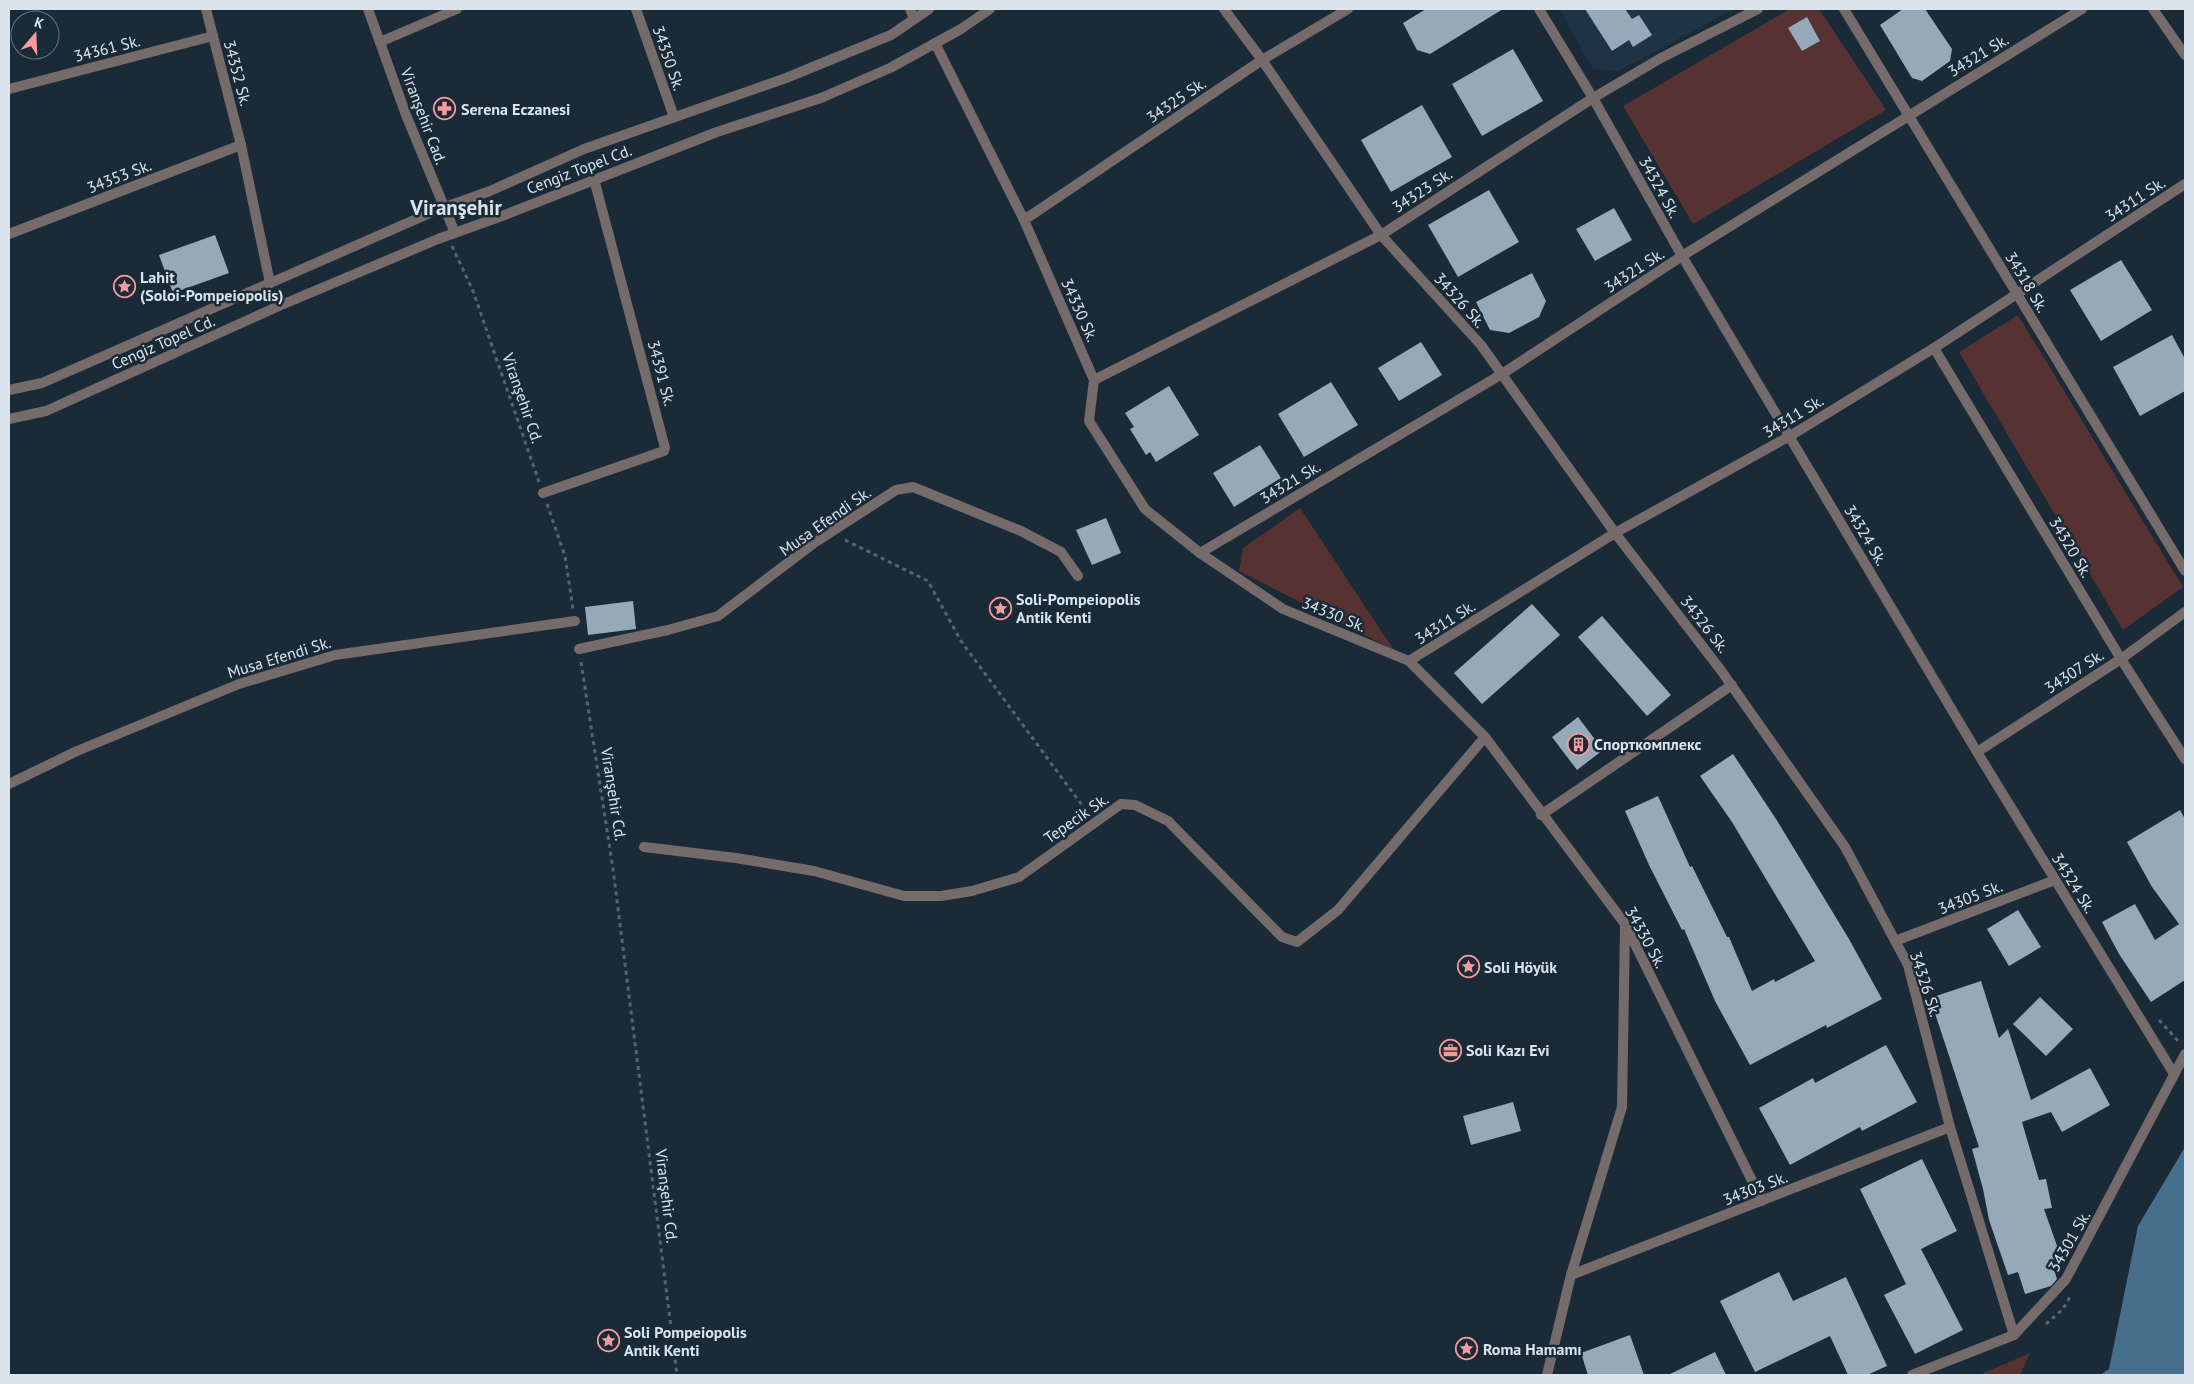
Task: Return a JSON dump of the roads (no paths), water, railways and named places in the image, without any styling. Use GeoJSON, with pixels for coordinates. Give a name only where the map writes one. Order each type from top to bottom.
{"type":"FeatureCollection","features":[{"type":"Feature","properties":{"kind":"street","name":"34352 Sk."},"geometry":{"type":"LineString","coordinates":[[206,9],[241,145],[270,283]]}},
{"type":"Feature","properties":{"kind":"street","name":"Viranşehir Cad."},"geometry":{"type":"LineString","coordinates":[[368,9],[406,115],[444,208],[451,234]]}},
{"type":"Feature","properties":{"kind":"street"},"geometry":{"type":"LineString","coordinates":[[380,42],[457,9]]}},
{"type":"Feature","properties":{"kind":"street","name":"34350 Sk."},"geometry":{"type":"LineString","coordinates":[[636,9],[674,117]]}},
{"type":"Feature","properties":{"kind":"street"},"geometry":{"type":"LineString","coordinates":[[910,9],[914,19]]}},
{"type":"Feature","properties":{"kind":"street","name":"Cengiz Topel Cd."},"geometry":{"type":"LineString","coordinates":[[9,390],[42,383],[584,149],[795,74],[891,35],[930,9]]}},
{"type":"Feature","properties":{"kind":"street","name":"Cengiz Topel Cd."},"geometry":{"type":"LineString","coordinates":[[9,419],[46,411],[279,306],[451,234],[717,132],[821,98],[890,68],[961,29],[990,9]]}},
{"type":"Feature","properties":{"kind":"street","name":"34326 Sk."},"geometry":{"type":"LineString","coordinates":[[1224,9],[1262,60],[1381,235],[1481,345],[1615,533],[1732,685],[1846,847],[1908,965],[1950,1127],[2014,1335]]}},
{"type":"Feature","properties":{"kind":"street","name":"34325 Sk."},"geometry":{"type":"LineString","coordinates":[[1024,220],[1262,60],[1348,9]]}},
{"type":"Feature","properties":{"kind":"street","name":"34324 Sk."},"geometry":{"type":"LineString","coordinates":[[1539,9],[1593,98],[1682,256],[1977,752],[2174,1074]]}},
{"type":"Feature","properties":{"kind":"street","name":"34323 Sk."},"geometry":{"type":"LineString","coordinates":[[1094,380],[1381,235],[1593,98],[1661,58],[1758,9]]}},
{"type":"Feature","properties":{"kind":"street","name":"34318 Sk."},"geometry":{"type":"LineString","coordinates":[[1844,9],[2185,571]]}},
{"type":"Feature","properties":{"kind":"street","name":"34321 Sk."},"geometry":{"type":"LineString","coordinates":[[1200,553],[1502,374],[1682,256],[2082,9]]}},
{"type":"Feature","properties":{"kind":"street"},"geometry":{"type":"LineString","coordinates":[[2154,9],[2185,55]]}},
{"type":"Feature","properties":{"kind":"street","name":"34361 Sk."},"geometry":{"type":"LineString","coordinates":[[9,89],[213,36]]}},
{"type":"Feature","properties":{"kind":"street","name":"34330 Sk."},"geometry":{"type":"LineString","coordinates":[[935,43],[1024,220],[1094,380],[1089,421],[1145,509],[1200,553],[1283,610],[1409,661],[1485,737],[1541,815],[1625,924],[1762,1201]]}},
{"type":"Feature","properties":{"kind":"street","name":"34353 Sk."},"geometry":{"type":"LineString","coordinates":[[9,234],[241,145]]}},
{"type":"Feature","properties":{"kind":"street","name":"34391 Sk."},"geometry":{"type":"LineString","coordinates":[[543,493],[643,459],[664,451],[665,448],[594,179]]}},
{"type":"Feature","properties":{"kind":"street","name":"34311 Sk."},"geometry":{"type":"LineString","coordinates":[[1409,661],[1615,533],[1790,436],[1934,348],[2185,184]]}},
{"type":"Feature","properties":{"kind":"street","name":"34320 Sk."},"geometry":{"type":"LineString","coordinates":[[1934,348],[2121,659],[2185,759]]}},
{"type":"Feature","properties":{"kind":"street","name":"Musa Efendi Sk."},"geometry":{"type":"LineString","coordinates":[[579,649],[668,630],[718,616],[814,543],[896,490],[913,487],[1021,531],[1061,552],[1078,576]]}},
{"type":"Feature","properties":{"kind":"street","name":"34307 Sk."},"geometry":{"type":"LineString","coordinates":[[1977,752],[2121,659],[2185,612]]}},
{"type":"Feature","properties":{"kind":"street","name":"Musa Efendi Sk."},"geometry":{"type":"LineString","coordinates":[[9,784],[77,751],[239,684],[335,655],[575,621]]}},
{"type":"Feature","properties":{"kind":"street"},"geometry":{"type":"LineString","coordinates":[[1541,815],[1732,685]]}},
{"type":"Feature","properties":{"kind":"street","name":"Tepecik Sk."},"geometry":{"type":"LineString","coordinates":[[644,847],[736,858],[814,871],[904,896],[941,896],[972,891],[1019,877],[1121,804],[1135,804],[1168,821],[1282,937],[1297,942],[1338,910],[1485,737]]}},
{"type":"Feature","properties":{"kind":"street","name":"34305 Sk."},"geometry":{"type":"LineString","coordinates":[[1895,941],[2055,880]]}},
{"type":"Feature","properties":{"kind":"street"},"geometry":{"type":"LineString","coordinates":[[1547,1375],[1571,1275],[1622,1107],[1625,924]]}},
{"type":"Feature","properties":{"kind":"street","name":"34301 Sk."},"geometry":{"type":"LineString","coordinates":[[1912,1375],[2014,1335],[2066,1279],[2185,1054]]}},
{"type":"Feature","properties":{"kind":"street","name":"34303 Sk."},"geometry":{"type":"LineString","coordinates":[[1571,1275],[1950,1127]]}},
{"type":"Feature","properties":{"kind":"place","name":"Serena Eczanesi"},"geometry":{"type":"Point","coordinates":[445,109]}},
{"type":"Feature","properties":{"kind":"place","name":"Lahit (Soloi-Pompeiopolis)"},"geometry":{"type":"Point","coordinates":[124,286]}},
{"type":"Feature","properties":{"kind":"place","name":"Soli-Pompeiopolis Antik Kenti"},"geometry":{"type":"Point","coordinates":[1000,608]}},
{"type":"Feature","properties":{"kind":"place","name":"Спорткомплекс"},"geometry":{"type":"Point","coordinates":[1578,744]}},
{"type":"Feature","properties":{"kind":"place","name":"Soli Höyük"},"geometry":{"type":"Point","coordinates":[1468,967]}},
{"type":"Feature","properties":{"kind":"place","name":"Soli Kazı Evi"},"geometry":{"type":"Point","coordinates":[1450,1050]}},
{"type":"Feature","properties":{"kind":"place","name":"Soli Pompeiopolis Antik Kenti"},"geometry":{"type":"Point","coordinates":[608,1341]}},
{"type":"Feature","properties":{"kind":"place","name":"Roma Hamamı"},"geometry":{"type":"Point","coordinates":[1467,1349]}},
{"type":"Feature","properties":{"kind":"district","name":"Viranşehir"},"geometry":{"type":"Point","coordinates":[456,207]}}]}
